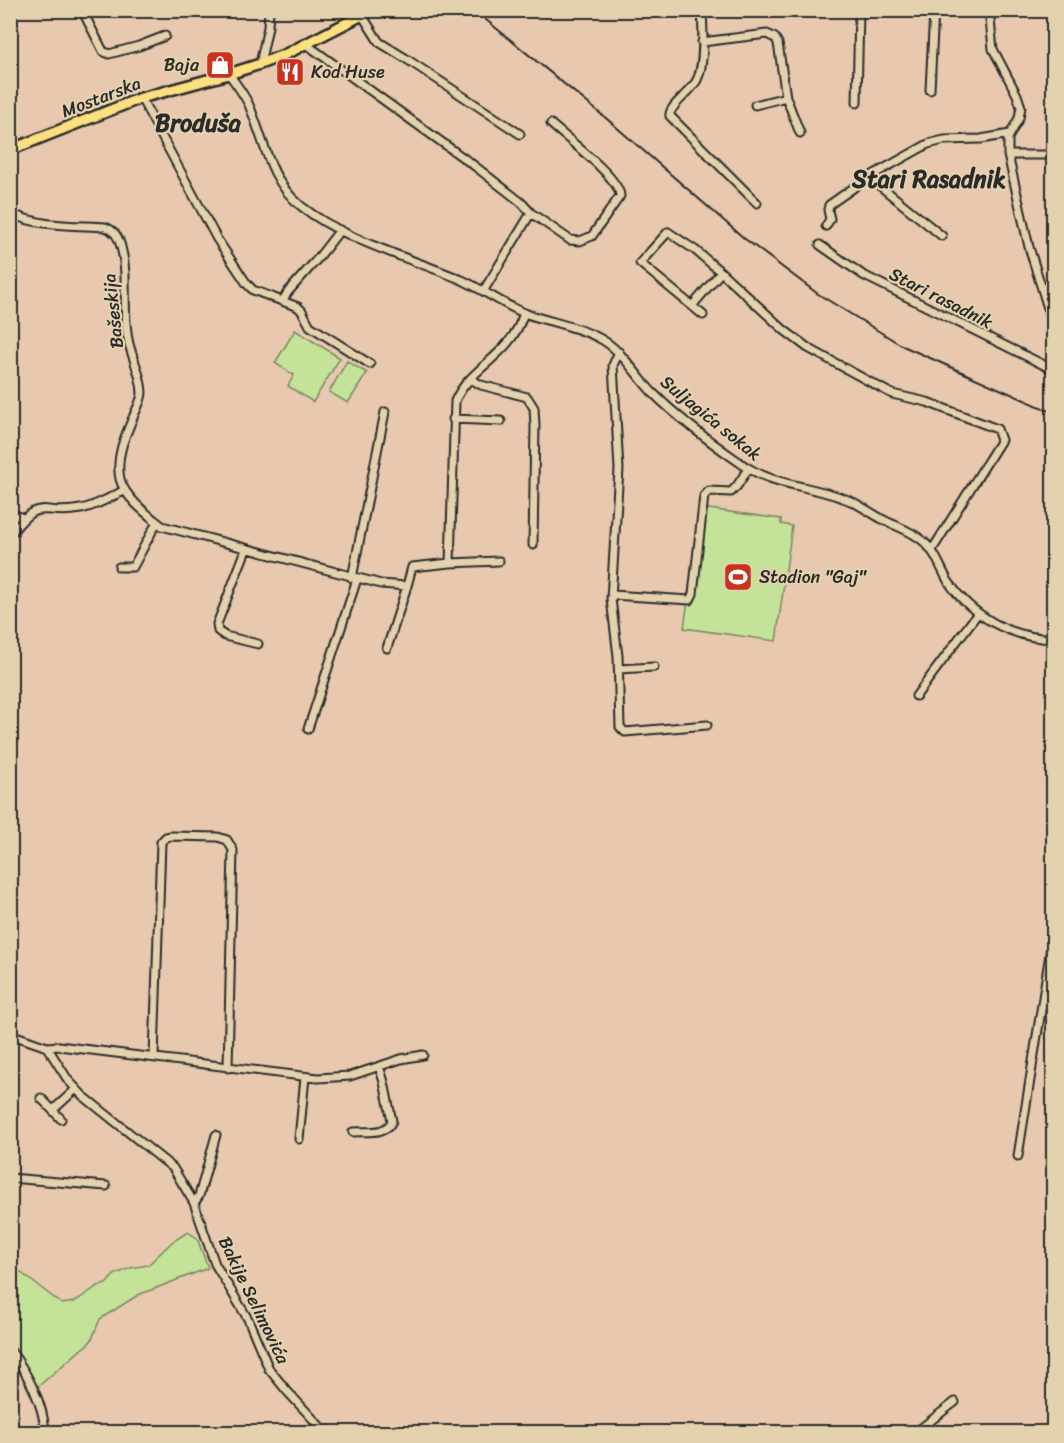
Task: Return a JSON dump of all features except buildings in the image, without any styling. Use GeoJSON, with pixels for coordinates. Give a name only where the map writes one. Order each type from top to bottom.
{"type":"FeatureCollection","features":[{"type":"Feature","properties":{"kind":"main road","name":"Mostarska"},"geometry":{"type":"LineString","coordinates":[[10,150],[141,98],[260,64],[306,44],[372,10]]}},
{"type":"Feature","properties":{"kind":"street"},"geometry":{"type":"LineString","coordinates":[[10,18],[14,10]]}},
{"type":"Feature","properties":{"kind":"street"},"geometry":{"type":"LineString","coordinates":[[82,10],[103,51],[109,54],[165,36]]}},
{"type":"Feature","properties":{"kind":"street"},"geometry":{"type":"LineString","coordinates":[[260,64],[268,27],[269,10]]}},
{"type":"Feature","properties":{"kind":"street"},"geometry":{"type":"LineString","coordinates":[[702,10],[699,76],[690,91],[671,108],[670,116],[757,203]]}},
{"type":"Feature","properties":{"kind":"street"},"geometry":{"type":"LineString","coordinates":[[857,103],[859,10]]}},
{"type":"Feature","properties":{"kind":"street"},"geometry":{"type":"LineString","coordinates":[[930,90],[934,10]]}},
{"type":"Feature","properties":{"kind":"street"},"geometry":{"type":"LineString","coordinates":[[989,10],[993,49],[1021,107],[1020,118],[1010,134],[1008,155],[1029,247],[1053,328]]}},
{"type":"Feature","properties":{"kind":"street"},"geometry":{"type":"LineString","coordinates":[[362,15],[379,42],[520,134]]}},
{"type":"Feature","properties":{"kind":"street"},"geometry":{"type":"LineString","coordinates":[[702,42],[772,36],[778,43],[786,97],[800,133]]}},
{"type":"Feature","properties":{"kind":"street"},"geometry":{"type":"LineString","coordinates":[[306,44],[476,167],[522,203],[531,213],[570,240],[580,241],[592,237],[620,196],[619,187],[603,169],[551,124]]}},
{"type":"Feature","properties":{"kind":"street","name":"Suljagića sokak"},"geometry":{"type":"LineString","coordinates":[[229,74],[248,104],[263,148],[281,184],[298,203],[314,216],[340,230],[484,290],[524,313],[597,337],[619,352],[638,376],[668,406],[748,469],[774,481],[822,491],[853,502],[921,538],[932,550],[958,594],[978,613],[1021,635],[1053,639]]}},
{"type":"Feature","properties":{"kind":"street"},"geometry":{"type":"LineString","coordinates":[[755,105],[786,97]]}},
{"type":"Feature","properties":{"kind":"street"},"geometry":{"type":"LineString","coordinates":[[141,98],[217,239],[247,284],[253,290],[284,300],[302,311],[310,326],[370,364]]}},
{"type":"Feature","properties":{"kind":"street"},"geometry":{"type":"LineString","coordinates":[[826,226],[830,219],[828,210],[830,205],[869,177],[928,144],[944,140],[981,139],[1010,134]]}},
{"type":"Feature","properties":{"kind":"street"},"geometry":{"type":"LineString","coordinates":[[1008,155],[1053,155]]}},
{"type":"Feature","properties":{"kind":"street"},"geometry":{"type":"LineString","coordinates":[[869,177],[942,236]]}},
{"type":"Feature","properties":{"kind":"street","name":"Bašeskija"},"geometry":{"type":"LineString","coordinates":[[10,213],[20,218],[36,221],[105,227],[117,236],[123,257],[128,339],[142,392],[120,450],[120,475],[125,490]]}},
{"type":"Feature","properties":{"kind":"street"},"geometry":{"type":"LineString","coordinates":[[484,290],[519,229],[531,213]]}},
{"type":"Feature","properties":{"kind":"street"},"geometry":{"type":"LineString","coordinates":[[284,300],[288,292],[319,258],[340,230]]}},
{"type":"Feature","properties":{"kind":"street"},"geometry":{"type":"LineString","coordinates":[[704,315],[640,263],[668,232],[695,250],[784,330],[808,348],[892,394],[927,402],[998,429],[1001,440],[932,550]]}},
{"type":"Feature","properties":{"kind":"street","name":"Stari rasadnik"},"geometry":{"type":"LineString","coordinates":[[820,245],[863,275],[1053,370]]}},
{"type":"Feature","properties":{"kind":"street"},"geometry":{"type":"LineString","coordinates":[[692,306],[721,272]]}},
{"type":"Feature","properties":{"kind":"street"},"geometry":{"type":"LineString","coordinates":[[450,563],[455,401],[471,379],[505,348],[517,331],[524,313]]}},
{"type":"Feature","properties":{"kind":"street"},"geometry":{"type":"LineString","coordinates":[[619,352],[614,365],[619,469],[612,595],[619,669],[620,727],[625,732],[707,725]]}},
{"type":"Feature","properties":{"kind":"street"},"geometry":{"type":"LineString","coordinates":[[471,379],[481,385],[527,397],[534,408],[533,545]]}},
{"type":"Feature","properties":{"kind":"street"},"geometry":{"type":"LineString","coordinates":[[308,729],[354,578],[386,412]]}},
{"type":"Feature","properties":{"kind":"street"},"geometry":{"type":"LineString","coordinates":[[453,419],[501,421]]}},
{"type":"Feature","properties":{"kind":"street"},"geometry":{"type":"LineString","coordinates":[[612,595],[690,600],[693,594],[704,496],[709,492],[731,492],[748,469]]}},
{"type":"Feature","properties":{"kind":"street"},"geometry":{"type":"LineString","coordinates":[[10,535],[23,518],[35,510],[72,510],[87,507],[125,490],[162,526],[354,578],[407,586]]}},
{"type":"Feature","properties":{"kind":"street"},"geometry":{"type":"LineString","coordinates":[[10,513],[23,518]]}},
{"type":"Feature","properties":{"kind":"street"},"geometry":{"type":"LineString","coordinates":[[119,567],[133,567],[157,522]]}},
{"type":"Feature","properties":{"kind":"street"},"geometry":{"type":"LineString","coordinates":[[246,550],[217,624],[218,631],[225,636],[258,644]]}},
{"type":"Feature","properties":{"kind":"street"},"geometry":{"type":"LineString","coordinates":[[387,648],[412,567],[499,561]]}},
{"type":"Feature","properties":{"kind":"street"},"geometry":{"type":"LineString","coordinates":[[916,696],[978,613]]}},
{"type":"Feature","properties":{"kind":"street"},"geometry":{"type":"LineString","coordinates":[[619,669],[654,667]]}},
{"type":"Feature","properties":{"kind":"street"},"geometry":{"type":"LineString","coordinates":[[154,1057],[161,842],[165,837],[171,836],[218,837],[227,840],[233,850],[228,1068]]}},
{"type":"Feature","properties":{"kind":"street"},"geometry":{"type":"LineString","coordinates":[[1018,1156],[1053,928]]}},
{"type":"Feature","properties":{"kind":"street"},"geometry":{"type":"LineString","coordinates":[[10,1034],[47,1047],[59,1046],[154,1057],[305,1077],[350,1076],[423,1054]]}},
{"type":"Feature","properties":{"kind":"street","name":"Bakije Selimovića"},"geometry":{"type":"LineString","coordinates":[[47,1047],[76,1089],[173,1168],[194,1203],[215,1264],[248,1319],[269,1368],[286,1391],[325,1432]]}},
{"type":"Feature","properties":{"kind":"street"},"geometry":{"type":"LineString","coordinates":[[353,1132],[382,1131],[390,1127],[392,1121],[379,1066]]}},
{"type":"Feature","properties":{"kind":"street"},"geometry":{"type":"LineString","coordinates":[[299,1139],[305,1077]]}},
{"type":"Feature","properties":{"kind":"street"},"geometry":{"type":"LineString","coordinates":[[53,1110],[76,1089]]}},
{"type":"Feature","properties":{"kind":"street"},"geometry":{"type":"LineString","coordinates":[[41,1098],[61,1119]]}},
{"type":"Feature","properties":{"kind":"street"},"geometry":{"type":"LineString","coordinates":[[194,1203],[199,1196],[216,1135]]}},
{"type":"Feature","properties":{"kind":"street"},"geometry":{"type":"LineString","coordinates":[[10,1178],[106,1186]]}},
{"type":"Feature","properties":{"kind":"street"},"geometry":{"type":"LineString","coordinates":[[10,1350],[38,1402],[45,1432]]}},
{"type":"Feature","properties":{"kind":"street"},"geometry":{"type":"LineString","coordinates":[[916,1432],[955,1402]]}},
{"type":"Feature","properties":{"kind":"green space"},"geometry":{"type":"Polygon","coordinates":[[[295,330],[340,358],[313,402],[288,386],[294,375],[275,363],[295,330]]]}},
{"type":"Feature","properties":{"kind":"green space"},"geometry":{"type":"Polygon","coordinates":[[[347,361],[367,373],[348,403],[329,392],[347,361]]]}},
{"type":"Feature","properties":{"kind":"green space","name":"Stadion \"Gaj\""},"geometry":{"type":"Polygon","coordinates":[[[701,508],[781,519],[781,524],[792,526],[776,641],[684,628],[701,508]]]}},
{"type":"Feature","properties":{"kind":"green space"},"geometry":{"type":"Polygon","coordinates":[[[188,1232],[197,1238],[208,1268],[138,1295],[100,1319],[91,1341],[35,1389],[29,1390],[11,1357],[11,1265],[62,1304],[74,1302],[98,1286],[106,1284],[114,1275],[130,1268],[148,1265],[172,1242],[188,1232]]]}},
{"type":"Feature","properties":{"kind":"railway"},"geometry":{"type":"LineString","coordinates":[[474,10],[607,119],[745,239],[818,294],[903,346],[1054,413]]}},
{"type":"Feature","properties":{"kind":"place","name":"Baja"},"geometry":{"type":"Point","coordinates":[220,65]}},
{"type":"Feature","properties":{"kind":"place","name":"Kod Huse"},"geometry":{"type":"Point","coordinates":[290,72]}},
{"type":"Feature","properties":{"kind":"place","name":"Stadion \"Gaj\""},"geometry":{"type":"Point","coordinates":[738,577]}},
{"type":"Feature","properties":{"kind":"district","name":"Broduša"},"geometry":{"type":"Point","coordinates":[198,123]}},
{"type":"Feature","properties":{"kind":"district","name":"Stari Rasadnik"},"geometry":{"type":"Point","coordinates":[929,179]}}]}
